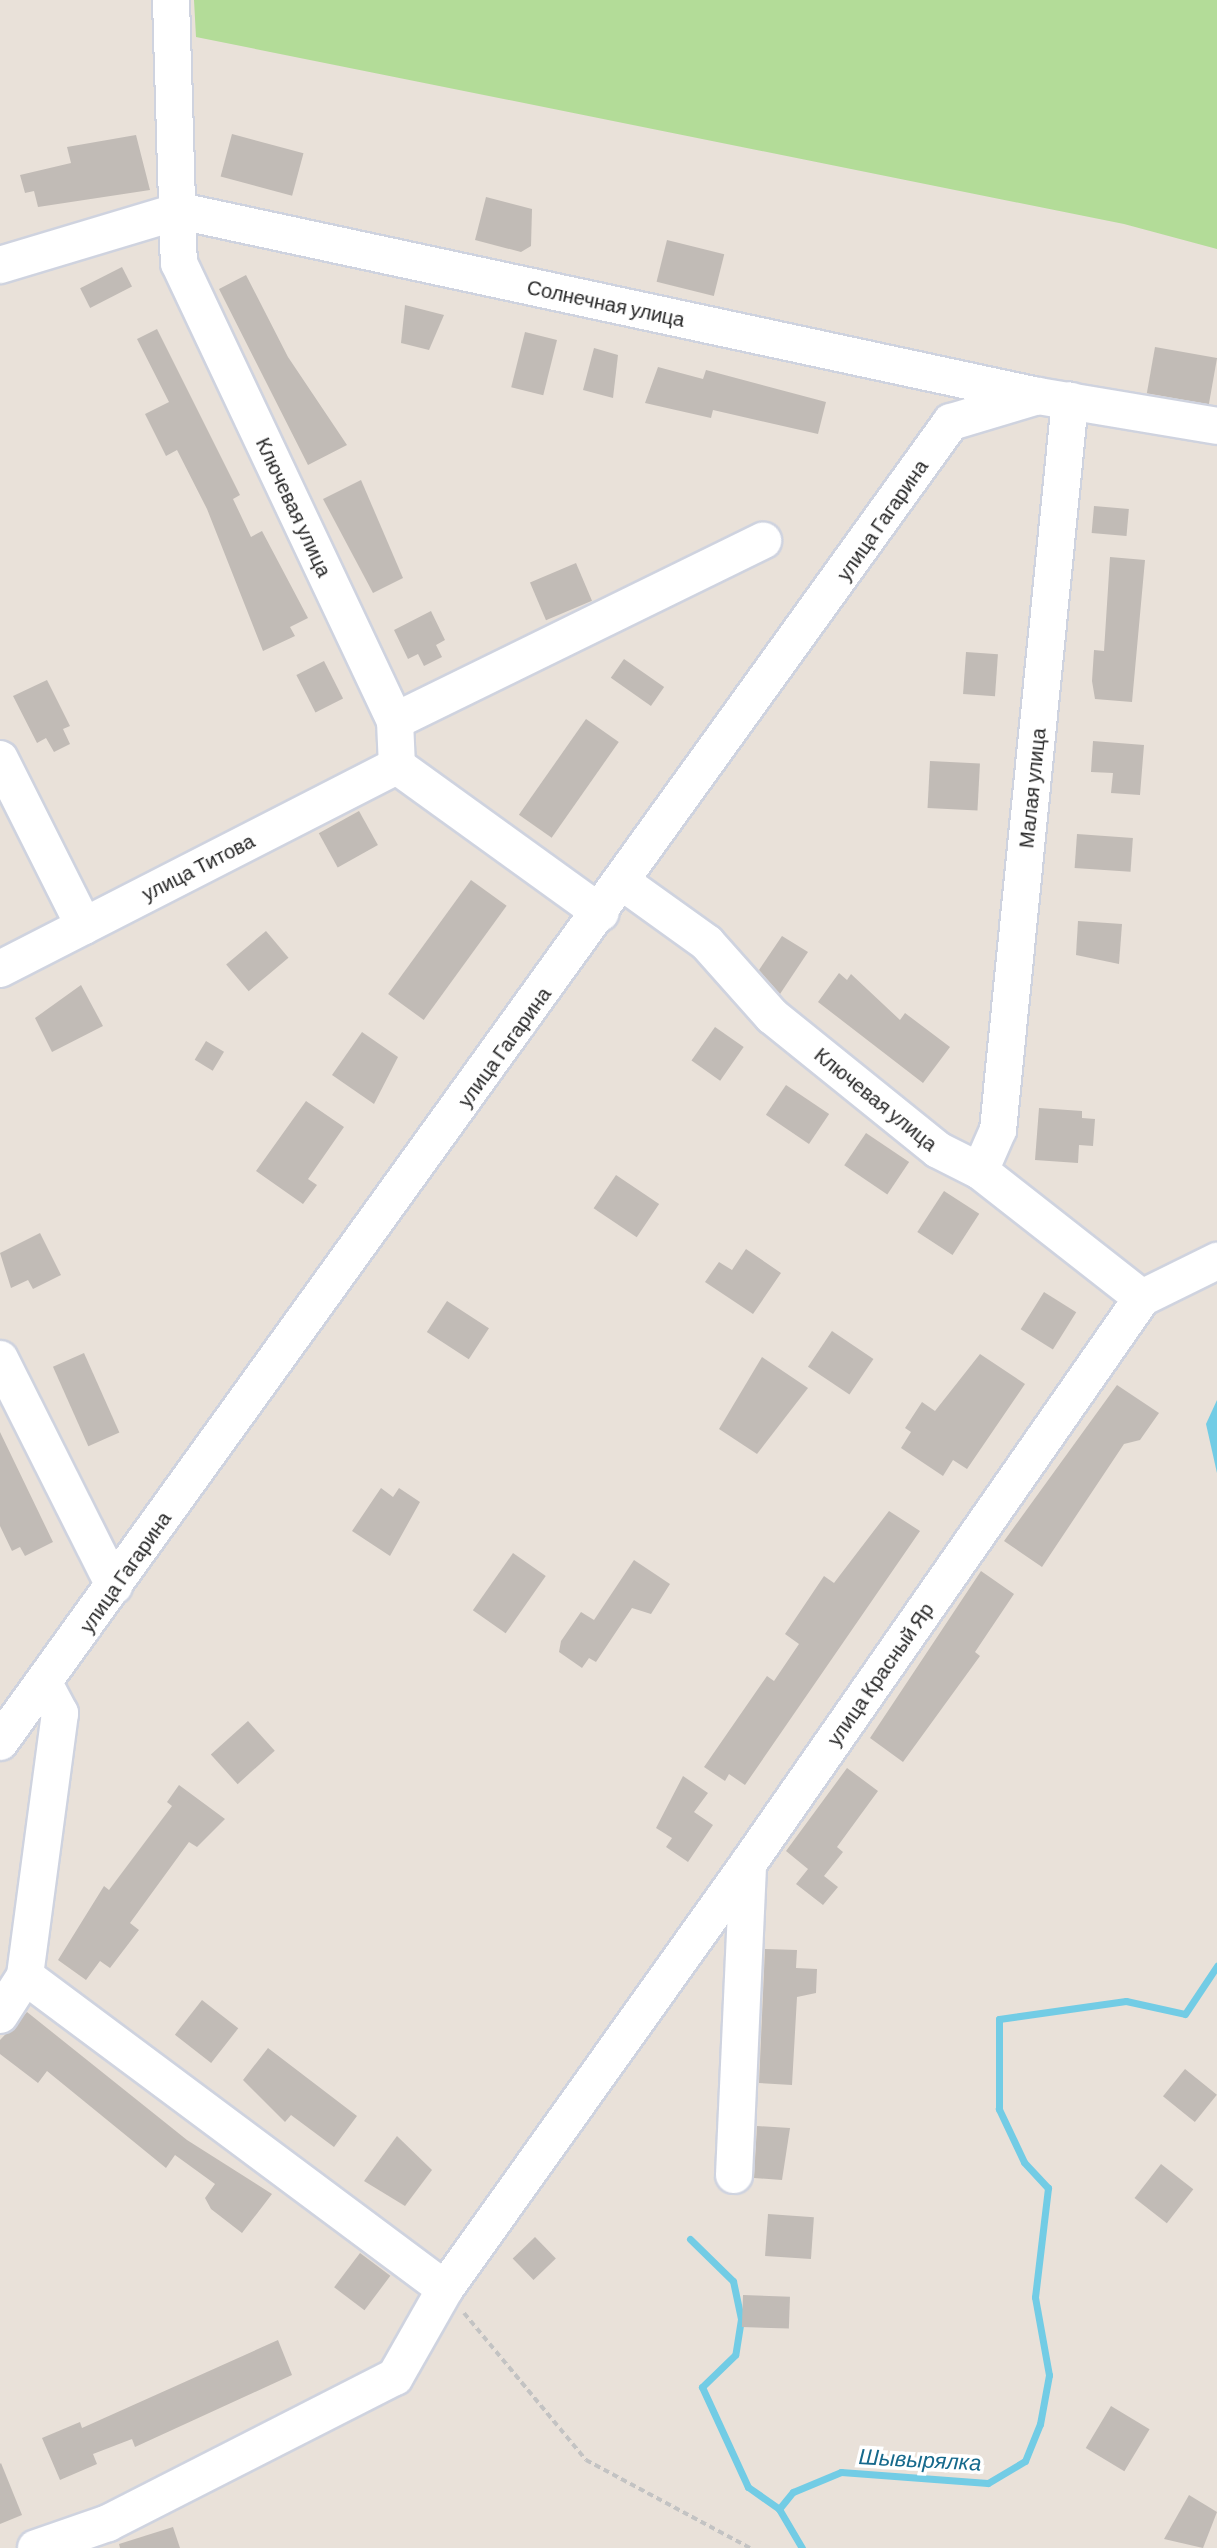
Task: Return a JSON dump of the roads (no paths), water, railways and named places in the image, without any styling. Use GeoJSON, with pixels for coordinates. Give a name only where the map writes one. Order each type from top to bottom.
{"type":"FeatureCollection","features":[{"type":"Feature","properties":{"kind":"street","name":"Ключевая улица"},"geometry":{"type":"LineString","coordinates":[[171,0],[180,211],[179,263],[395,721],[397,766]]}},
{"type":"Feature","properties":{"kind":"street","name":"Солнечная улица"},"geometry":{"type":"LineString","coordinates":[[0,265],[180,211],[1054,398],[1217,426]]}},
{"type":"Feature","properties":{"kind":"street","name":"улица Гагарина"},"geometry":{"type":"LineString","coordinates":[[0,1742],[46,1687],[114,1586],[625,884],[951,422],[1054,398]]}},
{"type":"Feature","properties":{"kind":"street","name":"Малая улица"},"geometry":{"type":"LineString","coordinates":[[980,1171],[998,1130],[1054,398]]}},
{"type":"Feature","properties":{"kind":"street"},"geometry":{"type":"LineString","coordinates":[[395,721],[763,541]]}},
{"type":"Feature","properties":{"kind":"street"},"geometry":{"type":"LineString","coordinates":[[0,759],[84,926]]}},
{"type":"Feature","properties":{"kind":"street"},"geometry":{"type":"LineString","coordinates":[[397,766],[601,913]]}},
{"type":"Feature","properties":{"kind":"street","name":"улица Титова"},"geometry":{"type":"LineString","coordinates":[[0,969],[397,766]]}},
{"type":"Feature","properties":{"kind":"street","name":"Ключевая улица"},"geometry":{"type":"LineString","coordinates":[[625,884],[707,943],[772,1016],[914,1131],[980,1171],[1142,1298]]}},
{"type":"Feature","properties":{"kind":"street","name":"улица Красный Яр"},"geometry":{"type":"LineString","coordinates":[[36,2548],[112,2536],[395,2377],[445,2289],[748,1864],[1142,1298],[1217,1261]]}},
{"type":"Feature","properties":{"kind":"street"},"geometry":{"type":"LineString","coordinates":[[0,1359],[114,1586]]}},
{"type":"Feature","properties":{"kind":"street"},"geometry":{"type":"LineString","coordinates":[[0,2015],[25,1976],[60,1713],[46,1687]]}},
{"type":"Feature","properties":{"kind":"street"},"geometry":{"type":"LineString","coordinates":[[734,2175],[748,1864]]}},
{"type":"Feature","properties":{"kind":"street"},"geometry":{"type":"LineString","coordinates":[[25,1976],[445,2289]]}},
{"type":"Feature","properties":{"kind":"water"},"geometry":{"type":"Polygon","coordinates":[[[1217,1400],[1217,1473],[1206,1424],[1217,1400]]]}},
{"type":"Feature","properties":{"kind":"waterway","name":"Шывырялка"},"geometry":{"type":"LineString","coordinates":[[802,2548],[779,2509],[793,2492],[841,2472],[988,2483],[1025,2461],[1040,2424],[1049,2375],[1035,2297],[1048,2188],[1024,2162],[999,2109],[999,2019],[1126,2001],[1185,2014],[1217,1966]]}},
{"type":"Feature","properties":{"kind":"waterway"},"geometry":{"type":"LineString","coordinates":[[690,2239],[733,2281],[741,2319],[735,2355],[702,2387],[748,2487],[779,2509]]}}]}
